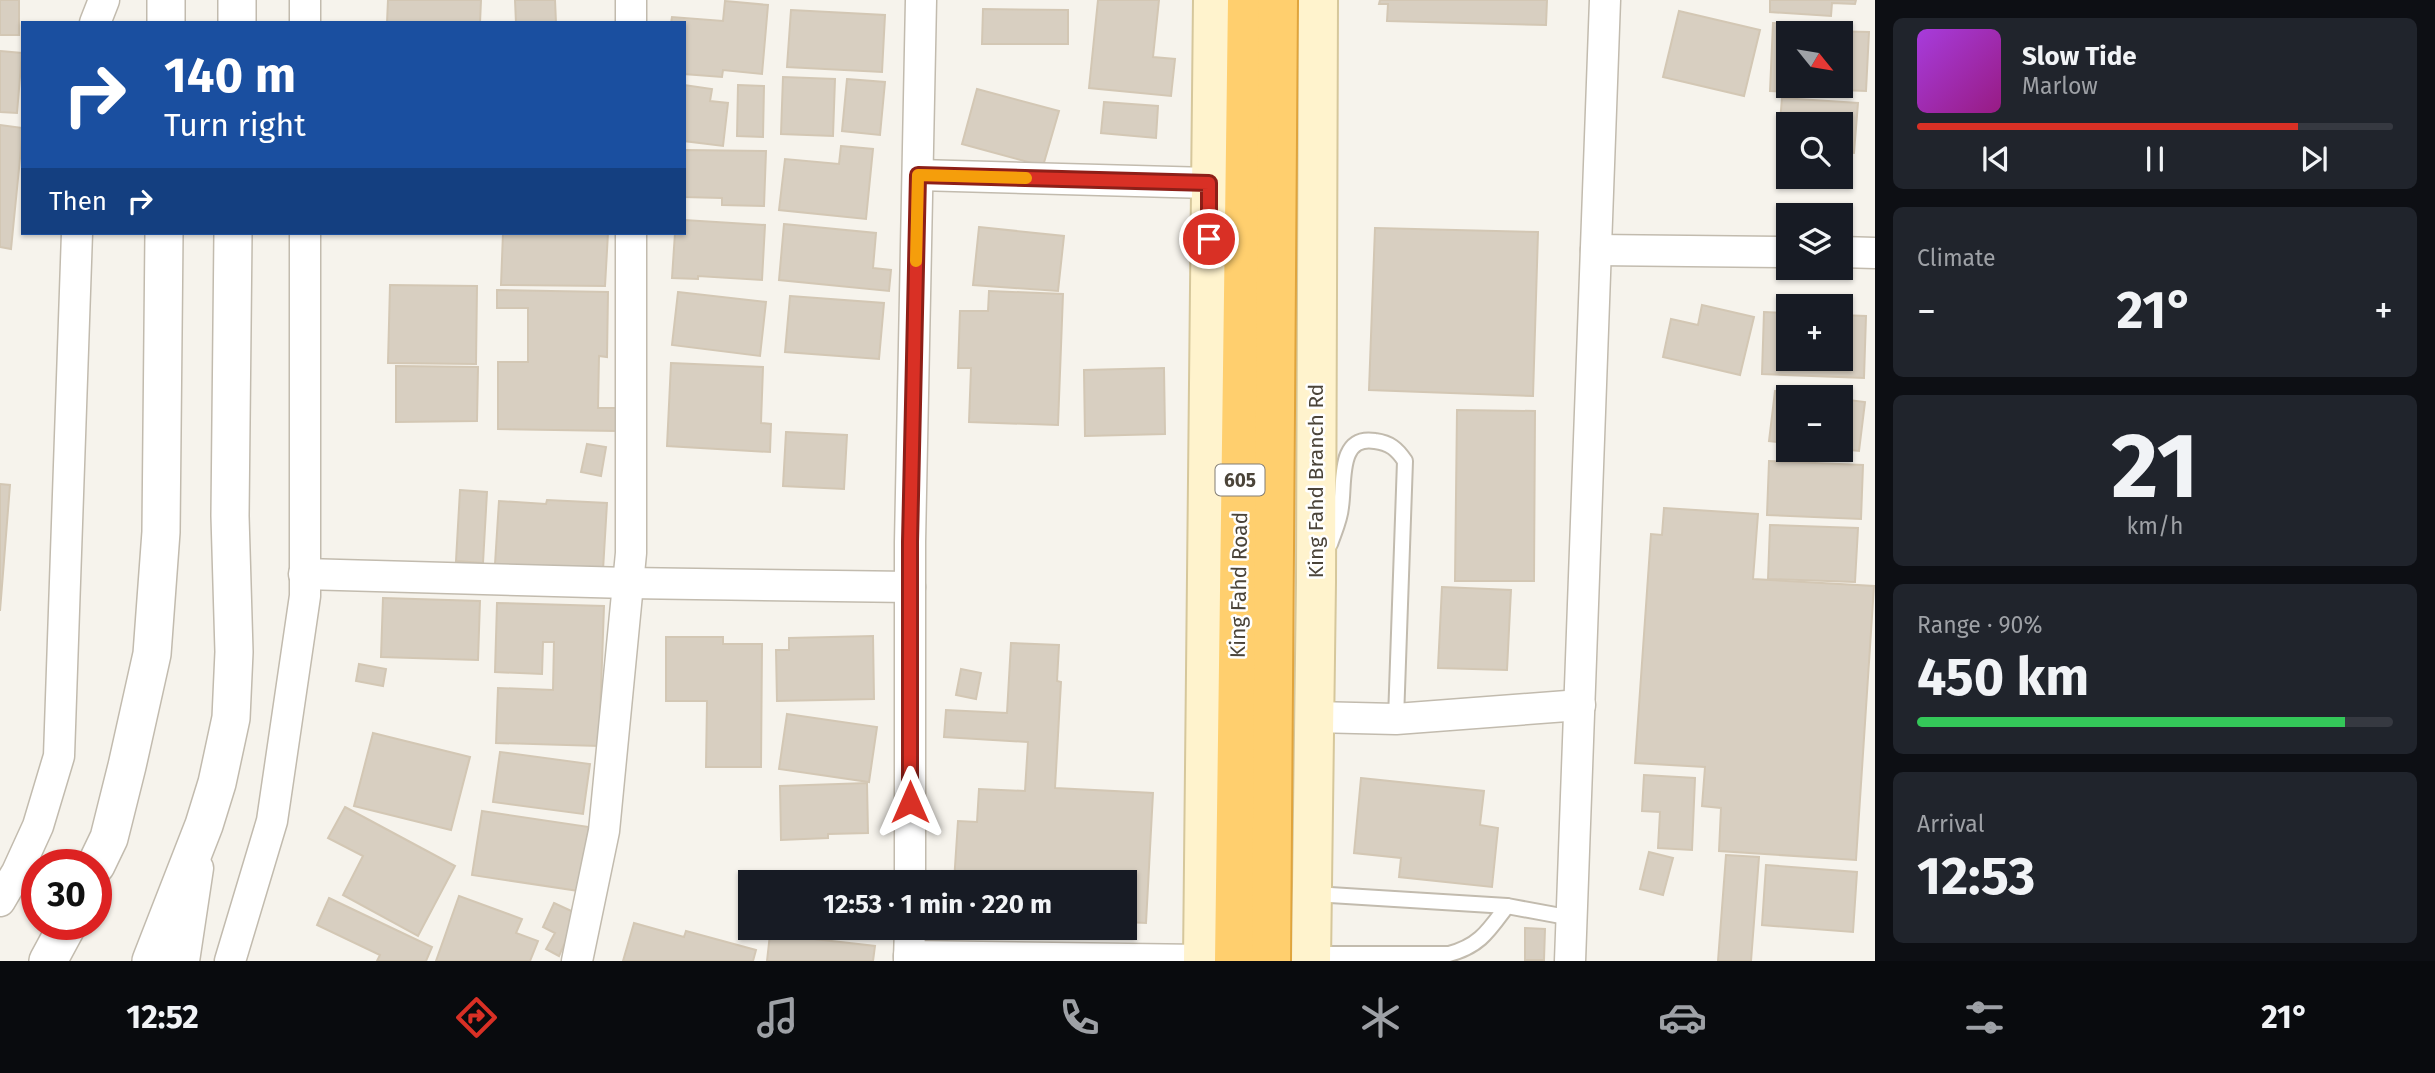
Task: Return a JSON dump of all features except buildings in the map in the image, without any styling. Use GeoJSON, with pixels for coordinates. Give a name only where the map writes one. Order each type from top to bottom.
{"type":"FeatureCollection","features":[{"type":"Feature","properties":{"kind":"highway","name":"King Fahd Road"},"geometry":{"type":"LineString","coordinates":[[1213,961],[1247,0]]}},
{"type":"Feature","properties":{"kind":"highway","name":"King Fahd Road"},"geometry":{"type":"LineString","coordinates":[[1271,961],[1278,0]]}},
{"type":"Feature","properties":{"kind":"main road"},"geometry":{"type":"LineString","coordinates":[[1213,0],[1209,183],[1213,961]]}},
{"type":"Feature","properties":{"kind":"main road","name":"King Fahd Branch Rd"},"geometry":{"type":"LineString","coordinates":[[1311,957],[1316,582],[1318,0]]}},
{"type":"Feature","properties":{"kind":"street"},"geometry":{"type":"LineString","coordinates":[[83,0],[83,21]]}},
{"type":"Feature","properties":{"kind":"street"},"geometry":{"type":"LineString","coordinates":[[96,21],[104,0]]}},
{"type":"Feature","properties":{"kind":"street"},"geometry":{"type":"LineString","coordinates":[[166,0],[166,21]]}},
{"type":"Feature","properties":{"kind":"street"},"geometry":{"type":"LineString","coordinates":[[237,0],[237,21]]}},
{"type":"Feature","properties":{"kind":"street"},"geometry":{"type":"LineString","coordinates":[[305,0],[305,21]]}},
{"type":"Feature","properties":{"kind":"street"},"geometry":{"type":"LineString","coordinates":[[631,0],[631,21]]}},
{"type":"Feature","properties":{"kind":"street"},"geometry":{"type":"LineString","coordinates":[[910,870],[910,587],[921,0]]}},
{"type":"Feature","properties":{"kind":"street"},"geometry":{"type":"LineString","coordinates":[[1570,961],[1605,0]]}},
{"type":"Feature","properties":{"kind":"street"},"geometry":{"type":"LineString","coordinates":[[918,175],[1209,183]]}},
{"type":"Feature","properties":{"kind":"street"},"geometry":{"type":"LineString","coordinates":[[0,901],[9,866],[38,826],[59,756],[77,235]]}},
{"type":"Feature","properties":{"kind":"street"},"geometry":{"type":"LineString","coordinates":[[104,849],[109,838],[127,766],[152,654],[160,532],[163,235]]}},
{"type":"Feature","properties":{"kind":"street"},"geometry":{"type":"LineString","coordinates":[[230,961],[271,821],[304,596],[305,235]]}},
{"type":"Feature","properties":{"kind":"street"},"geometry":{"type":"LineString","coordinates":[[577,961],[604,831],[631,553],[631,235]]}},
{"type":"Feature","properties":{"kind":"street"},"geometry":{"type":"LineString","coordinates":[[151,961],[204,825],[217,783],[231,718],[234,652],[230,516],[237,240]]}},
{"type":"Feature","properties":{"kind":"street"},"geometry":{"type":"LineString","coordinates":[[1596,250],[1776,252]]}},
{"type":"Feature","properties":{"kind":"street"},"geometry":{"type":"LineString","coordinates":[[1853,252],[1875,253]]}},
{"type":"Feature","properties":{"kind":"street"},"geometry":{"type":"LineString","coordinates":[[304,574],[910,587]]}},
{"type":"Feature","properties":{"kind":"street"},"geometry":{"type":"LineString","coordinates":[[1314,717],[1396,719],[1580,705]]}},
{"type":"Feature","properties":{"kind":"street"},"geometry":{"type":"LineString","coordinates":[[204,825],[185,952],[212,961]]}},
{"type":"Feature","properties":{"kind":"street"},"geometry":{"type":"LineString","coordinates":[[48,961],[59,940]]}},
{"type":"Feature","properties":{"kind":"street"},"geometry":{"type":"LineString","coordinates":[[909,948],[1213,961]]}},
{"type":"Feature","properties":{"kind":"lane"},"geometry":{"type":"LineString","coordinates":[[1316,582],[1342,507],[1345,461],[1349,450],[1357,442],[1367,440],[1384,442],[1396,448],[1405,461],[1396,719]]}},
{"type":"Feature","properties":{"kind":"lane"},"geometry":{"type":"LineString","coordinates":[[1313,894],[1507,906],[1572,918]]}},
{"type":"Feature","properties":{"kind":"lane"},"geometry":{"type":"LineString","coordinates":[[1311,957],[1449,954],[1466,950],[1481,939],[1507,906]]}},
{"type":"Feature","properties":{"kind":"slow traffic"},"geometry":{"type":"LineString","coordinates":[[916,261],[918,175],[1026,178]]}},
{"type":"Feature","properties":{"kind":"route"},"geometry":{"type":"LineString","coordinates":[[910,802],[910,542],[918,175],[1209,183],[1209,239]]}}]}
